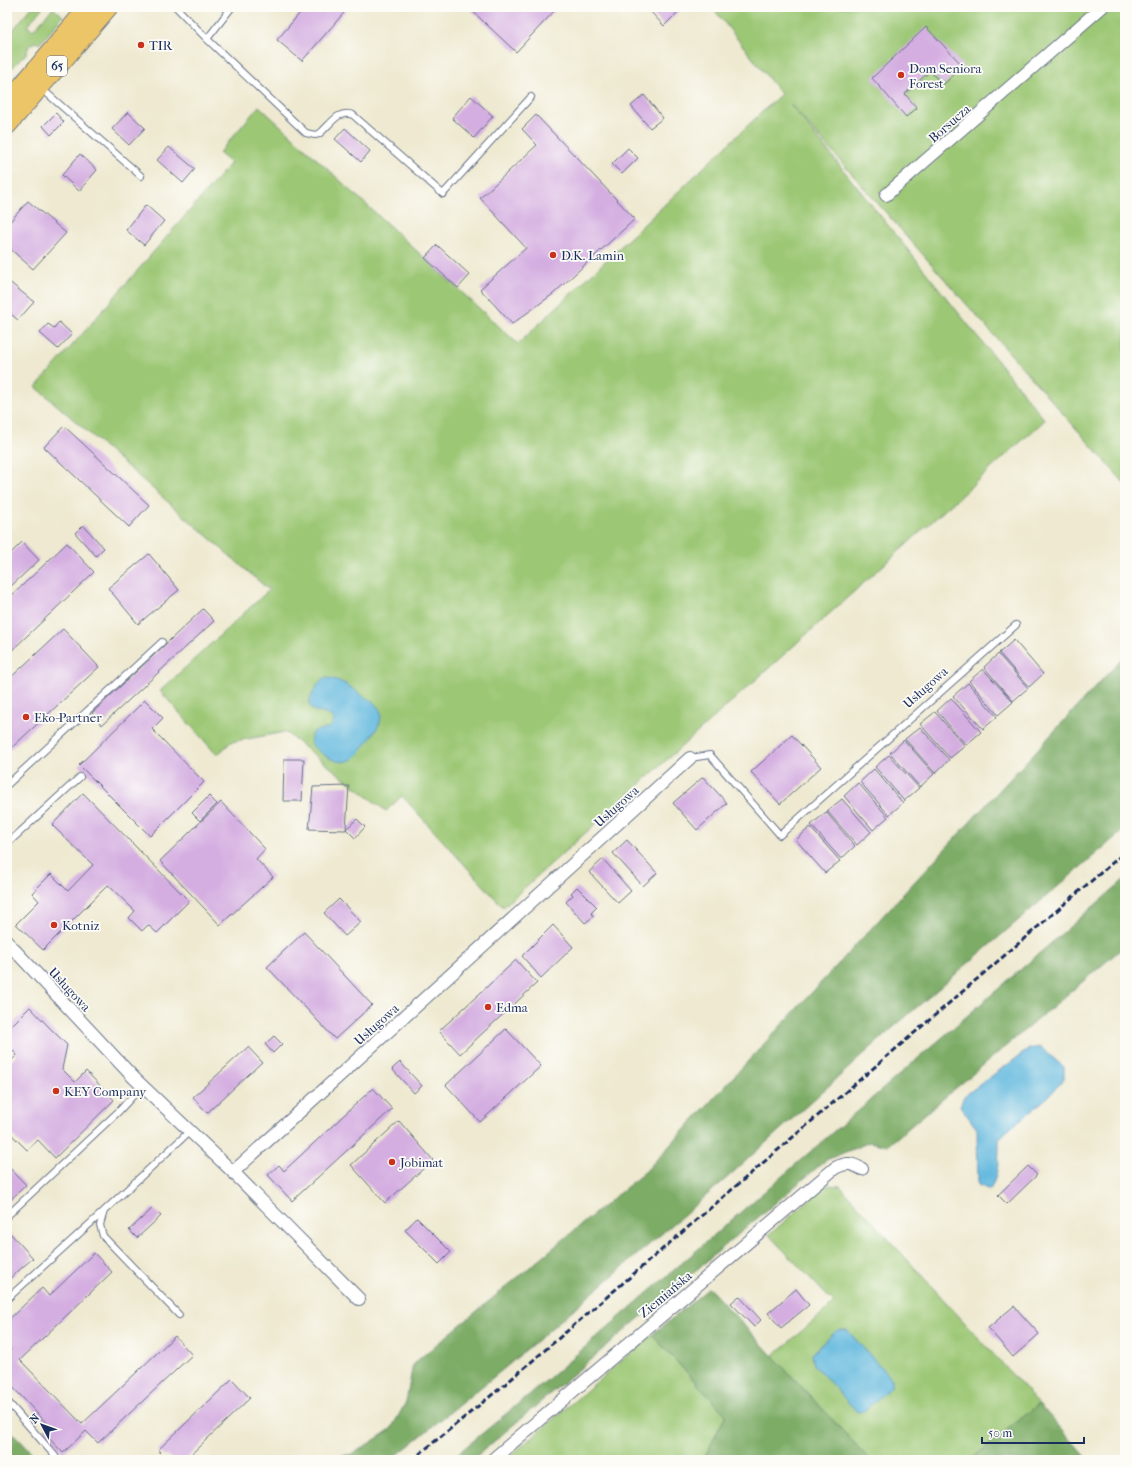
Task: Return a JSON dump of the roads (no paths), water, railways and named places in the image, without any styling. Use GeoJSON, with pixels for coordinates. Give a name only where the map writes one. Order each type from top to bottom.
{"type":"FeatureCollection","features":[{"type":"Feature","properties":{"kind":"main road","name":"65"},"geometry":{"type":"LineString","coordinates":[[7,125],[35,82],[98,9]]}},
{"type":"Feature","properties":{"kind":"main road","name":"65"},"geometry":{"type":"LineString","coordinates":[[7,104],[35,82]]}},
{"type":"Feature","properties":{"kind":"street","name":"Borsucza"},"geometry":{"type":"LineString","coordinates":[[886,196],[1102,7]]}},
{"type":"Feature","properties":{"kind":"street","name":"Usługowa"},"geometry":{"type":"LineString","coordinates":[[233,1172],[690,758]]}},
{"type":"Feature","properties":{"kind":"street","name":"Usługowa"},"geometry":{"type":"LineString","coordinates":[[7,942],[142,1086],[233,1172],[359,1299]]}},
{"type":"Feature","properties":{"kind":"street","name":"Ziemiańska"},"geometry":{"type":"LineString","coordinates":[[492,1460],[835,1168],[842,1164],[853,1164],[862,1169]]}},
{"type":"Feature","properties":{"kind":"lane"},"geometry":{"type":"LineString","coordinates":[[176,7],[207,39],[306,133],[315,135],[319,134],[339,115],[344,113],[353,115],[443,194],[531,97]]}},
{"type":"Feature","properties":{"kind":"lane"},"geometry":{"type":"LineString","coordinates":[[207,39],[232,7]]}},
{"type":"Feature","properties":{"kind":"lane"},"geometry":{"type":"LineString","coordinates":[[35,82],[141,176]]}},
{"type":"Feature","properties":{"kind":"lane","name":"Usługowa"},"geometry":{"type":"LineString","coordinates":[[690,758],[710,755],[780,835],[1016,625]]}},
{"type":"Feature","properties":{"kind":"lane"},"geometry":{"type":"LineString","coordinates":[[7,785],[162,642]]}},
{"type":"Feature","properties":{"kind":"lane"},"geometry":{"type":"LineString","coordinates":[[7,844],[80,777]]}},
{"type":"Feature","properties":{"kind":"lane"},"geometry":{"type":"LineString","coordinates":[[7,1216],[119,1111],[142,1086]]}},
{"type":"Feature","properties":{"kind":"lane"},"geometry":{"type":"LineString","coordinates":[[7,1299],[190,1131]]}},
{"type":"Feature","properties":{"kind":"lane"},"geometry":{"type":"LineString","coordinates":[[104,1211],[100,1225],[103,1236],[179,1315]]}},
{"type":"Feature","properties":{"kind":"lane"},"geometry":{"type":"LineString","coordinates":[[7,1402],[55,1456]]}},
{"type":"Feature","properties":{"kind":"water"},"geometry":{"type":"Polygon","coordinates":[[[325,678],[336,680],[347,685],[373,702],[379,708],[381,713],[379,725],[365,746],[349,761],[340,762],[329,758],[312,745],[311,736],[313,733],[315,731],[326,729],[332,725],[334,720],[331,716],[313,710],[309,704],[319,683],[325,678]]]}},
{"type":"Feature","properties":{"kind":"water"},"geometry":{"type":"Polygon","coordinates":[[[1040,1047],[1064,1067],[1064,1079],[1048,1097],[999,1139],[999,1159],[997,1172],[990,1190],[978,1185],[977,1129],[960,1106],[964,1096],[1029,1049],[1040,1047]]]}},
{"type":"Feature","properties":{"kind":"water"},"geometry":{"type":"Polygon","coordinates":[[[837,1330],[847,1330],[892,1379],[892,1386],[864,1411],[857,1412],[814,1365],[812,1354],[837,1330]]]}},
{"type":"Feature","properties":{"kind":"waterway"},"geometry":{"type":"LineString","coordinates":[[18,75],[25,69]]}},
{"type":"Feature","properties":{"kind":"railway"},"geometry":{"type":"LineString","coordinates":[[412,1460],[509,1381],[1125,852]]}},
{"type":"Feature","properties":{"kind":"place","name":"TIR"},"geometry":{"type":"Point","coordinates":[141,45]}},
{"type":"Feature","properties":{"kind":"place","name":"Dom Seniora Forest"},"geometry":{"type":"Point","coordinates":[901,75]}},
{"type":"Feature","properties":{"kind":"place","name":"D.K. Lamin"},"geometry":{"type":"Point","coordinates":[553,255]}},
{"type":"Feature","properties":{"kind":"place","name":"Eko-Partner"},"geometry":{"type":"Point","coordinates":[26,717]}},
{"type":"Feature","properties":{"kind":"place","name":"Kotniz"},"geometry":{"type":"Point","coordinates":[54,925]}},
{"type":"Feature","properties":{"kind":"place","name":"Edma"},"geometry":{"type":"Point","coordinates":[488,1007]}},
{"type":"Feature","properties":{"kind":"place","name":"KEY Company"},"geometry":{"type":"Point","coordinates":[56,1091]}},
{"type":"Feature","properties":{"kind":"place","name":"Jobimat"},"geometry":{"type":"Point","coordinates":[392,1162]}}]}
